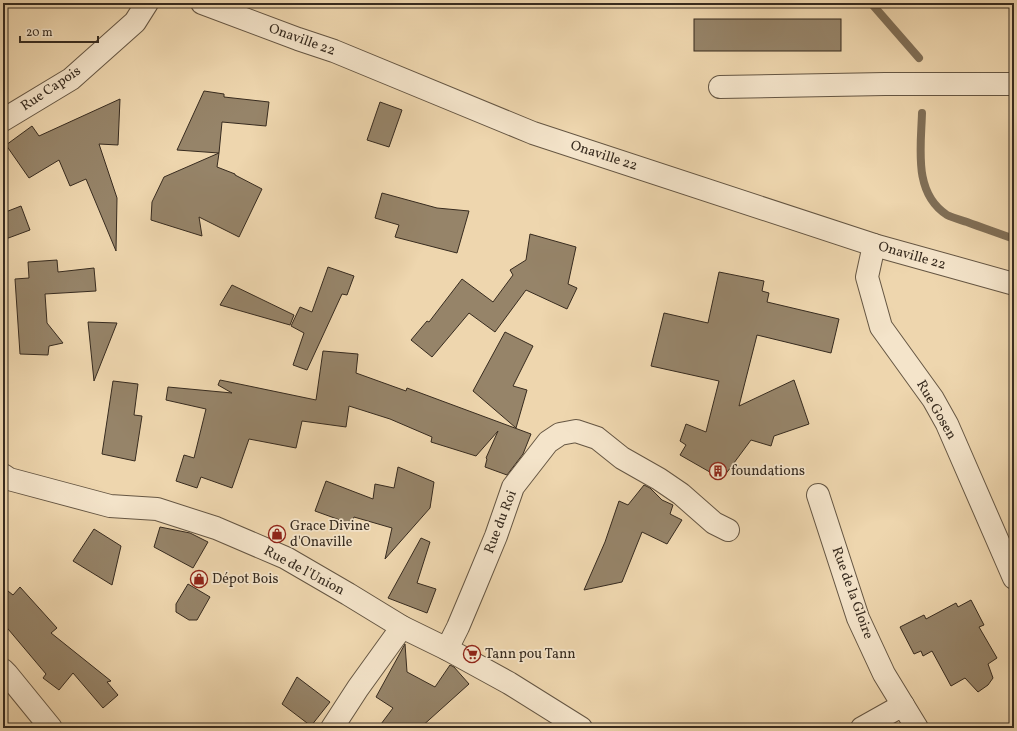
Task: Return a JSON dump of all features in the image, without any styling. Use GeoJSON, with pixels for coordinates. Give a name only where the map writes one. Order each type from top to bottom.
{"type":"FeatureCollection","features":[{"type":"Feature","properties":{"kind":"street","name":"Rue Capois"},"geometry":{"type":"LineString","coordinates":[[3,120],[71,79],[134,22],[147,3]]}},
{"type":"Feature","properties":{"kind":"street","name":"Onaville 22"},"geometry":{"type":"LineString","coordinates":[[202,3],[334,51],[534,133],[874,245],[1014,284]]}},
{"type":"Feature","properties":{"kind":"street"},"geometry":{"type":"LineString","coordinates":[[720,87],[885,84],[1014,84]]}},
{"type":"Feature","properties":{"kind":"street","name":"Rue Gosen"},"geometry":{"type":"LineString","coordinates":[[874,245],[866,278],[881,327],[933,399],[947,424],[1014,578]]}},
{"type":"Feature","properties":{"kind":"street","name":"Rue du Roi"},"geometry":{"type":"LineString","coordinates":[[447,649],[458,627],[496,536],[513,487],[548,442],[560,434],[576,431],[596,438],[622,458],[659,479],[681,494],[714,523],[728,530]]}},
{"type":"Feature","properties":{"kind":"street","name":"Rue de l'Union"},"geometry":{"type":"LineString","coordinates":[[5,481],[110,506],[157,509],[216,528],[286,558],[402,627],[447,649],[508,683],[570,725]]}},
{"type":"Feature","properties":{"kind":"street","name":"Rue de la Gloire"},"geometry":{"type":"LineString","coordinates":[[818,495],[858,618],[884,674],[917,728]]}},
{"type":"Feature","properties":{"kind":"street"},"geometry":{"type":"LineString","coordinates":[[332,728],[358,688],[402,627]]}},
{"type":"Feature","properties":{"kind":"street"},"geometry":{"type":"LineString","coordinates":[[3,670],[8,674],[51,728]]}},
{"type":"Feature","properties":{"kind":"street"},"geometry":{"type":"LineString","coordinates":[[862,728],[903,705]]}},
{"type":"Feature","properties":{"kind":"building"},"geometry":{"type":"Polygon","coordinates":[[[694,19],[841,19],[841,51],[694,51],[694,19]]]}},
{"type":"Feature","properties":{"kind":"building"},"geometry":{"type":"Polygon","coordinates":[[[204,91],[224,94],[224,97],[269,102],[266,126],[222,122],[219,153],[177,150],[204,91]]]}},
{"type":"Feature","properties":{"kind":"building"},"geometry":{"type":"Polygon","coordinates":[[[120,99],[118,145],[99,144],[117,198],[116,251],[86,179],[70,186],[59,160],[29,178],[6,145],[32,126],[39,136],[120,99]]]}},
{"type":"Feature","properties":{"kind":"building"},"geometry":{"type":"Polygon","coordinates":[[[380,102],[402,110],[389,147],[367,140],[380,102]]]}},
{"type":"Feature","properties":{"kind":"building"},"geometry":{"type":"Polygon","coordinates":[[[219,153],[217,167],[235,174],[262,189],[239,237],[199,217],[202,236],[151,220],[152,202],[164,177],[219,153]]]}},
{"type":"Feature","properties":{"kind":"building"},"geometry":{"type":"Polygon","coordinates":[[[382,193],[437,208],[469,211],[457,253],[395,237],[399,225],[375,218],[382,193]]]}},
{"type":"Feature","properties":{"kind":"building"},"geometry":{"type":"Polygon","coordinates":[[[21,206],[30,230],[3,240],[3,213],[21,206]]]}},
{"type":"Feature","properties":{"kind":"building"},"geometry":{"type":"Polygon","coordinates":[[[530,234],[576,247],[568,284],[577,288],[567,309],[526,290],[495,332],[469,313],[432,357],[411,340],[427,321],[429,322],[462,279],[493,302],[513,275],[510,270],[526,260],[530,234]]]}},
{"type":"Feature","properties":{"kind":"building"},"geometry":{"type":"Polygon","coordinates":[[[57,260],[58,272],[94,268],[96,291],[45,294],[47,323],[63,343],[49,346],[48,355],[20,354],[15,279],[29,278],[28,262],[57,260]]]}},
{"type":"Feature","properties":{"kind":"building"},"geometry":{"type":"Polygon","coordinates":[[[328,267],[354,276],[347,295],[342,294],[307,370],[293,365],[304,333],[291,326],[300,307],[312,312],[328,267]]]}},
{"type":"Feature","properties":{"kind":"building"},"geometry":{"type":"Polygon","coordinates":[[[719,272],[764,281],[762,291],[769,293],[767,302],[839,319],[831,353],[757,335],[739,406],[794,380],[809,424],[774,436],[771,446],[751,440],[722,479],[680,455],[686,445],[680,441],[686,424],[706,432],[719,381],[651,366],[664,313],[708,323],[719,272]]]}},
{"type":"Feature","properties":{"kind":"building"},"geometry":{"type":"Polygon","coordinates":[[[232,285],[294,315],[290,325],[220,305],[232,285]]]}},
{"type":"Feature","properties":{"kind":"building"},"geometry":{"type":"Polygon","coordinates":[[[88,322],[117,323],[94,381],[88,322]]]}},
{"type":"Feature","properties":{"kind":"building"},"geometry":{"type":"Polygon","coordinates":[[[505,332],[533,346],[513,386],[527,390],[516,428],[473,391],[505,332]]]}},
{"type":"Feature","properties":{"kind":"building"},"geometry":{"type":"Polygon","coordinates":[[[323,351],[358,354],[356,373],[406,391],[407,388],[531,434],[523,454],[507,475],[485,467],[486,458],[498,431],[476,456],[431,442],[432,437],[390,419],[349,406],[346,427],[302,421],[296,448],[249,439],[232,488],[201,477],[197,488],[176,481],[184,455],[194,458],[206,409],[166,400],[168,387],[232,393],[218,385],[220,380],[316,400],[323,351]]]}},
{"type":"Feature","properties":{"kind":"building"},"geometry":{"type":"Polygon","coordinates":[[[113,381],[138,384],[134,415],[142,416],[135,461],[102,454],[113,381]]]}},
{"type":"Feature","properties":{"kind":"building"},"geometry":{"type":"Polygon","coordinates":[[[398,467],[434,482],[430,508],[385,559],[392,528],[354,517],[351,524],[315,511],[326,481],[373,499],[375,484],[394,488],[398,467]]]}},
{"type":"Feature","properties":{"kind":"building"},"geometry":{"type":"Polygon","coordinates":[[[644,485],[650,488],[662,500],[673,505],[670,514],[682,520],[667,544],[642,532],[622,582],[584,590],[605,542],[619,501],[628,505],[644,485]]]}},
{"type":"Feature","properties":{"kind":"building"},"geometry":{"type":"Polygon","coordinates":[[[160,527],[190,533],[208,542],[193,568],[154,547],[160,527]]]}},
{"type":"Feature","properties":{"kind":"building"},"geometry":{"type":"Polygon","coordinates":[[[94,529],[121,546],[112,585],[73,561],[94,529]]]}},
{"type":"Feature","properties":{"kind":"building"},"geometry":{"type":"Polygon","coordinates":[[[421,538],[430,542],[417,583],[436,589],[427,613],[388,598],[421,538]]]}},
{"type":"Feature","properties":{"kind":"building"},"geometry":{"type":"Polygon","coordinates":[[[188,584],[210,597],[197,620],[189,620],[176,612],[176,604],[188,584]]]}},
{"type":"Feature","properties":{"kind":"building"},"geometry":{"type":"Polygon","coordinates":[[[3,587],[13,595],[20,587],[57,628],[51,633],[111,681],[107,682],[118,695],[103,708],[73,673],[59,690],[43,678],[46,674],[3,623],[3,587]]]}},
{"type":"Feature","properties":{"kind":"building"},"geometry":{"type":"Polygon","coordinates":[[[971,600],[984,625],[979,627],[997,658],[988,664],[993,678],[988,685],[978,692],[965,678],[951,686],[932,651],[923,656],[921,651],[914,654],[900,627],[924,615],[926,619],[956,603],[958,607],[971,600]]]}},
{"type":"Feature","properties":{"kind":"building"},"geometry":{"type":"Polygon","coordinates":[[[405,644],[407,672],[435,687],[450,665],[454,667],[469,684],[420,728],[378,728],[393,708],[376,697],[405,644]]]}},
{"type":"Feature","properties":{"kind":"building"},"geometry":{"type":"Polygon","coordinates":[[[297,677],[330,702],[311,726],[282,704],[297,677]]]}},
{"type":"Feature","properties":{"kind":"waterway"},"geometry":{"type":"LineString","coordinates":[[871,3],[919,58]]}},
{"type":"Feature","properties":{"kind":"waterway"},"geometry":{"type":"LineString","coordinates":[[922,113],[921,169],[929,195],[936,206],[949,216],[1014,239]]}},
{"type":"Feature","properties":{"kind":"place","name":"foundations"},"geometry":{"type":"Point","coordinates":[718,471]}},
{"type":"Feature","properties":{"kind":"place","name":"Grace Divine d'Onaville"},"geometry":{"type":"Point","coordinates":[277,534]}},
{"type":"Feature","properties":{"kind":"place","name":"Dépot Bois"},"geometry":{"type":"Point","coordinates":[199,579]}},
{"type":"Feature","properties":{"kind":"place","name":"Tann pou Tann"},"geometry":{"type":"Point","coordinates":[472,654]}}]}
